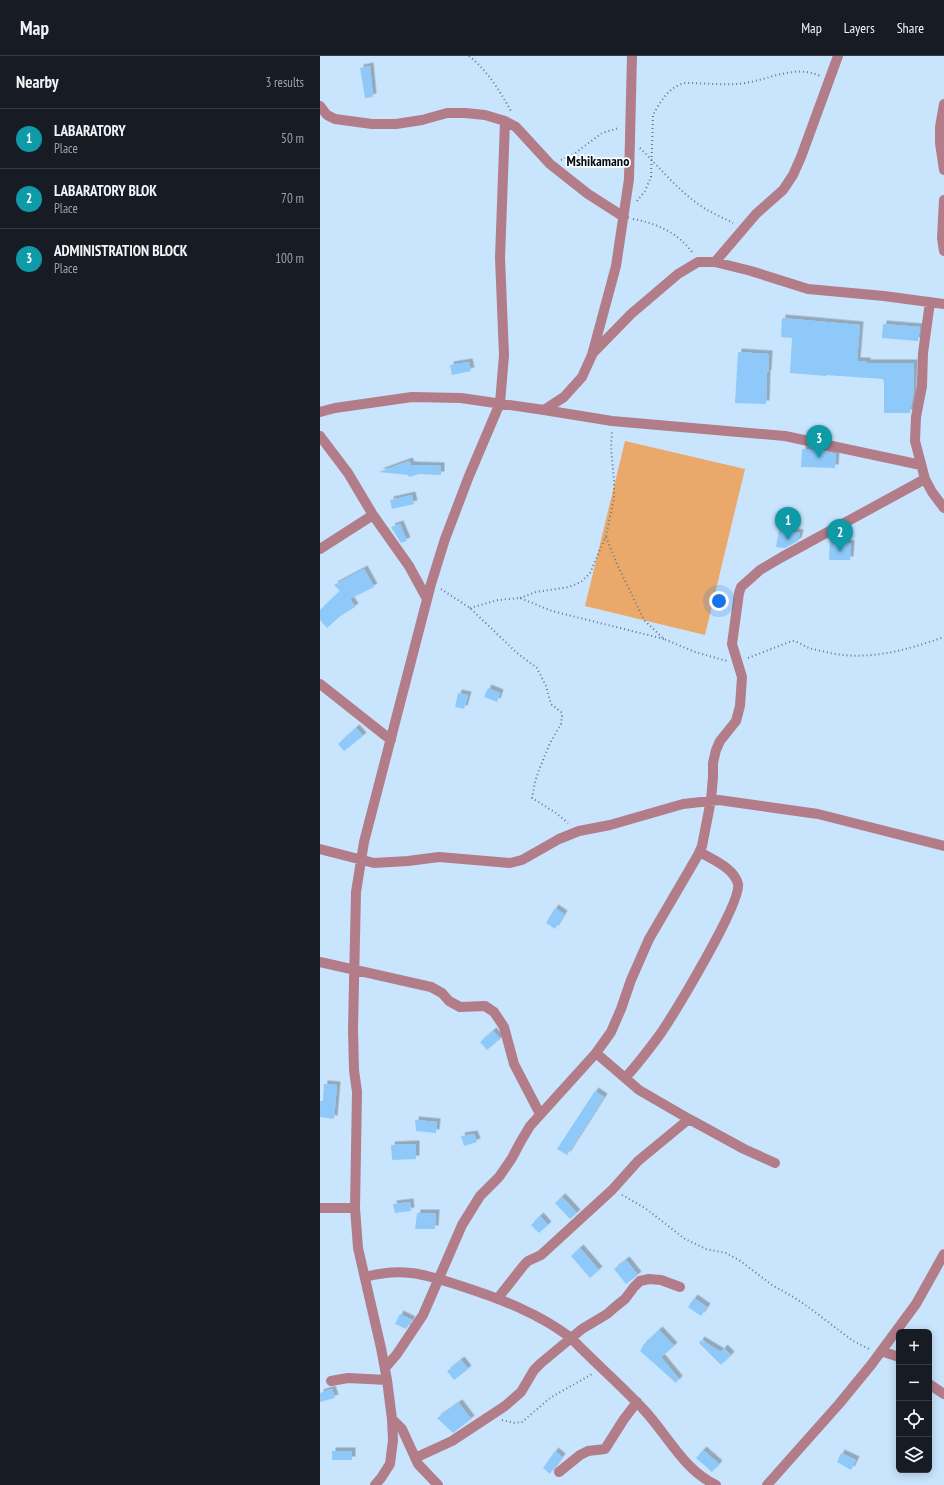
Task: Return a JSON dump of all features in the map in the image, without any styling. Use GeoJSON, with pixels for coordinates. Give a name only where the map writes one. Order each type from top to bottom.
{"type":"FeatureCollection","features":[{"type":"Feature","properties":{"kind":"street"},"geometry":{"type":"LineString","coordinates":[[544,410],[564,398],[582,377],[592,355],[616,266],[629,180],[632,56]]}},
{"type":"Feature","properties":{"kind":"street"},"geometry":{"type":"LineString","coordinates":[[715,262],[756,214],[783,190],[792,175],[801,157],[838,56]]}},
{"type":"Feature","properties":{"kind":"street"},"geometry":{"type":"LineString","coordinates":[[944,104],[940,127],[940,143],[944,170]]}},
{"type":"Feature","properties":{"kind":"street"},"geometry":{"type":"LineString","coordinates":[[320,106],[327,115],[335,119],[372,124],[396,124],[422,120],[447,113],[465,113],[510,119],[550,164],[588,194],[625,214]]}},
{"type":"Feature","properties":{"kind":"street"},"geometry":{"type":"LineString","coordinates":[[374,1485],[381,1478],[390,1464],[393,1440],[387,1380],[358,1248],[355,1208],[357,1092],[354,1056],[354,970],[356,892],[360,860],[431,584],[445,539],[469,476],[500,403],[504,355],[500,258],[510,119]]}},
{"type":"Feature","properties":{"kind":"street"},"geometry":{"type":"LineString","coordinates":[[944,200],[942,238],[944,251]]}},
{"type":"Feature","properties":{"kind":"street"},"geometry":{"type":"LineString","coordinates":[[592,355],[631,314],[678,274],[698,262],[715,262],[768,275],[808,289],[862,293],[944,304]]}},
{"type":"Feature","properties":{"kind":"street"},"geometry":{"type":"LineString","coordinates":[[930,302],[923,353],[922,386],[916,417],[915,442],[925,479],[932,492],[944,508]]}},
{"type":"Feature","properties":{"kind":"street"},"geometry":{"type":"LineString","coordinates":[[320,412],[335,408],[412,397],[461,398],[612,421],[785,436],[921,465]]}},
{"type":"Feature","properties":{"kind":"street"},"geometry":{"type":"LineString","coordinates":[[320,436],[348,473],[373,515],[409,566],[427,599]]}},
{"type":"Feature","properties":{"kind":"street"},"geometry":{"type":"LineString","coordinates":[[385,1368],[397,1354],[421,1319],[462,1225],[473,1206],[499,1177],[512,1158],[530,1126],[596,1053],[611,1032],[640,957],[700,852],[711,800],[713,763],[716,750],[720,741],[736,721],[740,706],[742,677],[732,644],[741,586],[760,570],[925,479]]}},
{"type":"Feature","properties":{"kind":"street"},"geometry":{"type":"LineString","coordinates":[[320,549],[373,515]]}},
{"type":"Feature","properties":{"kind":"street"},"geometry":{"type":"LineString","coordinates":[[320,684],[391,740]]}},
{"type":"Feature","properties":{"kind":"street"},"geometry":{"type":"LineString","coordinates":[[320,849],[360,860],[382,863],[446,857],[510,863],[522,860],[559,839],[579,831],[617,824],[683,804],[711,800],[818,814],[944,846]]}},
{"type":"Feature","properties":{"kind":"street"},"geometry":{"type":"LineString","coordinates":[[625,1078],[661,1033],[734,905],[738,886],[735,875],[727,868],[700,852]]}},
{"type":"Feature","properties":{"kind":"street"},"geometry":{"type":"LineString","coordinates":[[320,962],[431,987],[442,993],[454,1004],[460,1007],[486,1006],[492,1009],[504,1027],[514,1064],[540,1114]]}},
{"type":"Feature","properties":{"kind":"street"},"geometry":{"type":"LineString","coordinates":[[596,1053],[640,1090],[744,1149],[775,1163]]}},
{"type":"Feature","properties":{"kind":"street"},"geometry":{"type":"LineString","coordinates":[[498,1298],[528,1261],[541,1255],[612,1190],[634,1165],[689,1119]]}},
{"type":"Feature","properties":{"kind":"street"},"geometry":{"type":"LineString","coordinates":[[320,1208],[355,1208]]}},
{"type":"Feature","properties":{"kind":"street"},"geometry":{"type":"LineString","coordinates":[[767,1485],[839,1404],[880,1352],[916,1304],[944,1254]]}},
{"type":"Feature","properties":{"kind":"street"},"geometry":{"type":"LineString","coordinates":[[365,1277],[391,1273],[409,1273],[438,1278],[498,1298],[541,1319],[571,1338],[637,1402],[690,1466],[700,1475],[716,1485]]}},
{"type":"Feature","properties":{"kind":"street"},"geometry":{"type":"LineString","coordinates":[[415,1458],[452,1441],[513,1400],[525,1386],[534,1370],[551,1354],[582,1329],[607,1314],[625,1299],[634,1286],[641,1280],[661,1280],[680,1287]]}},
{"type":"Feature","properties":{"kind":"street"},"geometry":{"type":"LineString","coordinates":[[880,1352],[896,1356]]}},
{"type":"Feature","properties":{"kind":"street"},"geometry":{"type":"LineString","coordinates":[[331,1381],[348,1378],[387,1380]]}},
{"type":"Feature","properties":{"kind":"street"},"geometry":{"type":"LineString","coordinates":[[932,1386],[944,1394]]}},
{"type":"Feature","properties":{"kind":"street"},"geometry":{"type":"LineString","coordinates":[[559,1472],[580,1455],[588,1451],[605,1449],[637,1402]]}},
{"type":"Feature","properties":{"kind":"street"},"geometry":{"type":"LineString","coordinates":[[392,1419],[402,1429],[421,1468],[438,1485]]}},
{"type":"Feature","properties":{"kind":"path"},"geometry":{"type":"LineString","coordinates":[[469,56],[481,66],[494,81],[501,92],[510,119]]}},
{"type":"Feature","properties":{"kind":"path"},"geometry":{"type":"LineString","coordinates":[[698,262],[689,248],[679,238],[666,229],[625,214],[645,191],[650,177],[653,115],[656,108],[672,88],[679,84],[697,83],[734,85],[752,83],[792,72],[804,71],[813,72],[829,80]]}},
{"type":"Feature","properties":{"kind":"path"},"geometry":{"type":"LineString","coordinates":[[550,164],[574,154],[602,132],[616,130],[630,120]]}},
{"type":"Feature","properties":{"kind":"path"},"geometry":{"type":"LineString","coordinates":[[630,137],[670,180],[699,205],[743,229]]}},
{"type":"Feature","properties":{"kind":"path"},"geometry":{"type":"LineString","coordinates":[[470,608],[498,600],[520,598],[536,592],[569,587],[581,582],[590,573],[606,536],[614,498],[611,447],[612,421]]}},
{"type":"Feature","properties":{"kind":"path"},"geometry":{"type":"LineString","coordinates":[[606,536],[617,564],[644,620],[664,639]]}},
{"type":"Feature","properties":{"kind":"path"},"geometry":{"type":"LineString","coordinates":[[431,584],[450,593],[470,608],[517,654],[537,668],[546,686],[551,704],[561,712],[562,716],[561,724],[546,754],[535,782],[532,796],[534,800],[556,813],[579,831]]}},
{"type":"Feature","properties":{"kind":"path"},"geometry":{"type":"LineString","coordinates":[[520,598],[552,611],[664,639],[695,652],[737,664]]}},
{"type":"Feature","properties":{"kind":"path"},"geometry":{"type":"LineString","coordinates":[[742,677],[749,657],[792,640],[810,648],[845,655],[860,656],[907,649],[944,637]]}},
{"type":"Feature","properties":{"kind":"path"},"geometry":{"type":"LineString","coordinates":[[612,1190],[645,1208],[685,1240],[706,1249],[726,1253],[739,1260],[772,1285],[795,1298],[853,1340],[880,1352]]}},
{"type":"Feature","properties":{"kind":"path"},"geometry":{"type":"LineString","coordinates":[[490,1416],[509,1422],[522,1422],[550,1398],[602,1369]]}},
{"type":"Feature","properties":{"kind":"shaded area"},"geometry":{"type":"Polygon","coordinates":[[[625,441],[745,469],[705,635],[585,606],[625,441]]]}},
{"type":"Feature","properties":{"kind":"building"},"geometry":{"type":"Polygon","coordinates":[[[370,66],[373,97],[365,98],[360,68],[370,66]]]}},
{"type":"Feature","properties":{"kind":"building"},"geometry":{"type":"Polygon","coordinates":[[[782,318],[860,325],[857,361],[867,361],[867,363],[914,363],[913,396],[910,413],[884,413],[883,379],[790,373],[792,338],[781,337],[782,318]]]}},
{"type":"Feature","properties":{"kind":"building"},"geometry":{"type":"Polygon","coordinates":[[[883,324],[920,327],[918,341],[882,338],[883,324]]]}},
{"type":"Feature","properties":{"kind":"building"},"geometry":{"type":"Polygon","coordinates":[[[738,352],[769,354],[766,404],[735,403],[738,352]]]}},
{"type":"Feature","properties":{"kind":"building"},"geometry":{"type":"Polygon","coordinates":[[[469,362],[471,371],[452,375],[450,365],[469,362]]]}},
{"type":"Feature","properties":{"kind":"building"},"geometry":{"type":"Polygon","coordinates":[[[802,449],[816,449],[836,454],[835,468],[801,467],[802,449]]]}},
{"type":"Feature","properties":{"kind":"building"},"geometry":{"type":"Polygon","coordinates":[[[409,461],[411,465],[441,466],[441,475],[419,474],[409,477],[408,475],[379,472],[409,461]]]}},
{"type":"Feature","properties":{"kind":"building"},"geometry":{"type":"Polygon","coordinates":[[[412,495],[414,504],[392,509],[390,500],[412,495]]]}},
{"type":"Feature","properties":{"kind":"building"},"geometry":{"type":"Polygon","coordinates":[[[400,524],[407,541],[401,543],[391,527],[400,524]]]}},
{"type":"Feature","properties":{"kind":"building"},"geometry":{"type":"Polygon","coordinates":[[[779,530],[800,533],[798,541],[785,548],[776,547],[779,530]]]}},
{"type":"Feature","properties":{"kind":"building"},"geometry":{"type":"Polygon","coordinates":[[[830,541],[851,544],[850,560],[829,560],[830,541]]]}},
{"type":"Feature","properties":{"kind":"building"},"geometry":{"type":"Polygon","coordinates":[[[364,569],[374,587],[350,599],[355,607],[339,617],[327,628],[320,620],[320,610],[340,591],[334,585],[364,569]]]}},
{"type":"Feature","properties":{"kind":"building"},"geometry":{"type":"Polygon","coordinates":[[[488,688],[500,693],[497,702],[484,697],[488,688]]]}},
{"type":"Feature","properties":{"kind":"building"},"geometry":{"type":"Polygon","coordinates":[[[458,693],[468,695],[464,709],[455,707],[458,693]]]}},
{"type":"Feature","properties":{"kind":"building"},"geometry":{"type":"Polygon","coordinates":[[[356,728],[363,736],[344,751],[338,744],[356,728]]]}},
{"type":"Feature","properties":{"kind":"building"},"geometry":{"type":"Polygon","coordinates":[[[555,908],[564,914],[555,929],[546,923],[555,908]]]}},
{"type":"Feature","properties":{"kind":"building"},"geometry":{"type":"Polygon","coordinates":[[[493,1031],[500,1039],[487,1050],[480,1042],[493,1031]]]}},
{"type":"Feature","properties":{"kind":"building"},"geometry":{"type":"Polygon","coordinates":[[[324,1084],[337,1085],[334,1119],[320,1117],[320,1101],[323,1101],[324,1084]]]}},
{"type":"Feature","properties":{"kind":"building"},"geometry":{"type":"Polygon","coordinates":[[[595,1091],[604,1097],[567,1155],[557,1149],[595,1091]]]}},
{"type":"Feature","properties":{"kind":"building"},"geometry":{"type":"Polygon","coordinates":[[[415,1120],[437,1122],[436,1133],[416,1131],[415,1120]]]}},
{"type":"Feature","properties":{"kind":"building"},"geometry":{"type":"Polygon","coordinates":[[[474,1134],[477,1142],[464,1146],[461,1136],[474,1134]]]}},
{"type":"Feature","properties":{"kind":"building"},"geometry":{"type":"Polygon","coordinates":[[[416,1144],[416,1159],[392,1160],[391,1145],[416,1144]]]}},
{"type":"Feature","properties":{"kind":"building"},"geometry":{"type":"Polygon","coordinates":[[[562,1197],[577,1213],[570,1219],[555,1203],[562,1197]]]}},
{"type":"Feature","properties":{"kind":"building"},"geometry":{"type":"Polygon","coordinates":[[[410,1202],[411,1211],[395,1213],[393,1204],[410,1202]]]}},
{"type":"Feature","properties":{"kind":"building"},"geometry":{"type":"Polygon","coordinates":[[[417,1213],[436,1213],[435,1229],[415,1229],[417,1213]]]}},
{"type":"Feature","properties":{"kind":"building"},"geometry":{"type":"Polygon","coordinates":[[[540,1216],[548,1225],[539,1233],[531,1225],[540,1216]]]}},
{"type":"Feature","properties":{"kind":"building"},"geometry":{"type":"Polygon","coordinates":[[[580,1248],[599,1270],[590,1278],[571,1256],[580,1248]]]}},
{"type":"Feature","properties":{"kind":"building"},"geometry":{"type":"Polygon","coordinates":[[[626,1260],[638,1275],[626,1284],[614,1269],[626,1260]]]}},
{"type":"Feature","properties":{"kind":"building"},"geometry":{"type":"Polygon","coordinates":[[[694,1298],[707,1307],[701,1316],[688,1307],[694,1298]]]}},
{"type":"Feature","properties":{"kind":"building"},"geometry":{"type":"Polygon","coordinates":[[[400,1314],[412,1320],[406,1329],[395,1324],[400,1314]]]}},
{"type":"Feature","properties":{"kind":"building"},"geometry":{"type":"Polygon","coordinates":[[[659,1330],[674,1346],[661,1357],[679,1379],[676,1383],[640,1351],[644,1344],[659,1330]]]}},
{"type":"Feature","properties":{"kind":"building"},"geometry":{"type":"Polygon","coordinates":[[[701,1340],[721,1352],[724,1348],[731,1355],[721,1365],[699,1343],[701,1340]]]}},
{"type":"Feature","properties":{"kind":"building"},"geometry":{"type":"Polygon","coordinates":[[[461,1360],[468,1369],[454,1380],[447,1371],[461,1360]]]}},
{"type":"Feature","properties":{"kind":"building"},"geometry":{"type":"Polygon","coordinates":[[[332,1389],[335,1398],[320,1402],[320,1393],[332,1389]]]}},
{"type":"Feature","properties":{"kind":"building"},"geometry":{"type":"Polygon","coordinates":[[[459,1403],[471,1419],[453,1433],[437,1418],[459,1403]]]}},
{"type":"Feature","properties":{"kind":"building"},"geometry":{"type":"Polygon","coordinates":[[[703,1450],[719,1464],[712,1472],[696,1458],[703,1450]]]}},
{"type":"Feature","properties":{"kind":"building"},"geometry":{"type":"Polygon","coordinates":[[[332,1451],[352,1451],[352,1460],[332,1460],[332,1451]]]}},
{"type":"Feature","properties":{"kind":"building"},"geometry":{"type":"Polygon","coordinates":[[[555,1451],[562,1457],[550,1474],[543,1468],[555,1451]]]}},
{"type":"Feature","properties":{"kind":"building"},"geometry":{"type":"Polygon","coordinates":[[[841,1453],[856,1460],[851,1470],[837,1462],[841,1453]]]}},
{"type":"Feature","properties":{"kind":"place","name":"ADMINISTRATION BLOCK"},"geometry":{"type":"Point","coordinates":[819,458]}},
{"type":"Feature","properties":{"kind":"place","name":"LABARATORY"},"geometry":{"type":"Point","coordinates":[788,540]}},
{"type":"Feature","properties":{"kind":"place","name":"LABARATORY BLOK"},"geometry":{"type":"Point","coordinates":[840,552]}},
{"type":"Feature","properties":{"kind":"district","name":"Mshikamano"},"geometry":{"type":"Point","coordinates":[598,161]}}]}
